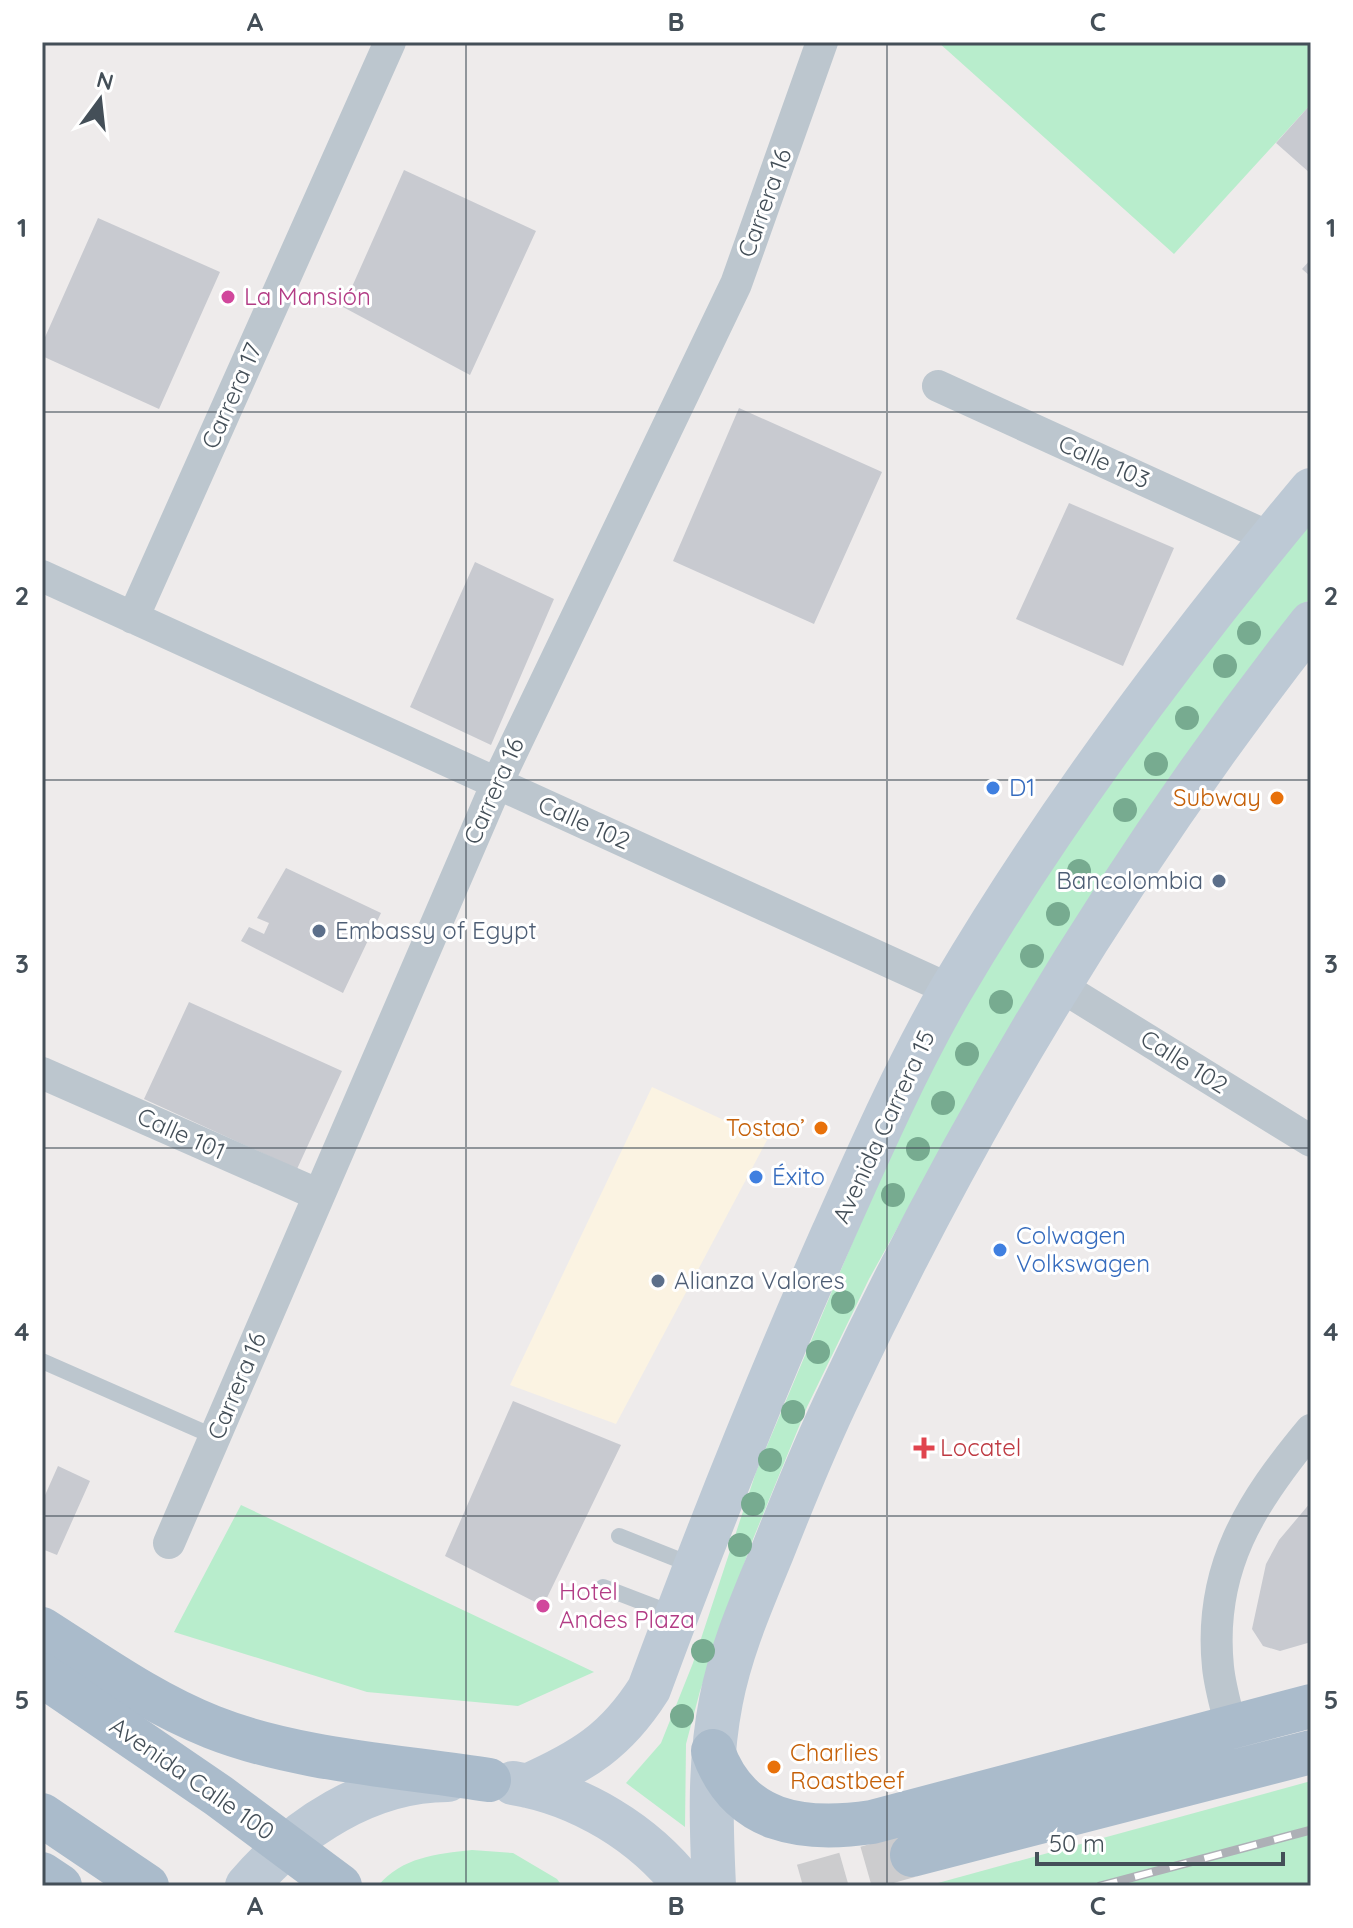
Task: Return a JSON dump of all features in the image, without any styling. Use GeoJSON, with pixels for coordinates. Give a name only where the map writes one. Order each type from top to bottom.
{"type":"FeatureCollection","features":[{"type":"Feature","properties":{"kind":"main road","name":"Avenida Carrera 15"},"geometry":{"type":"LineString","coordinates":[[508,1783],[572,1766],[629,1721],[649,1689],[791,1327],[890,1106],[951,990],[1091,776],[1181,652],[1311,490]]}},
{"type":"Feature","properties":{"kind":"main road"},"geometry":{"type":"LineString","coordinates":[[714,1886],[713,1751],[734,1647],[815,1446],[886,1295],[970,1134],[1057,984],[1201,768],[1310,625]]}},
{"type":"Feature","properties":{"kind":"main road"},"geometry":{"type":"LineString","coordinates":[[42,1629],[147,1697],[214,1728],[262,1743],[508,1783],[582,1804],[609,1818],[644,1844],[685,1886]]}},
{"type":"Feature","properties":{"kind":"main road","name":"Avenida Calle 100"},"geometry":{"type":"LineString","coordinates":[[42,1675],[219,1796],[340,1886]]}},
{"type":"Feature","properties":{"kind":"main road"},"geometry":{"type":"LineString","coordinates":[[713,1751],[723,1778],[741,1798],[765,1814],[811,1826],[842,1827],[872,1822],[1311,1706]]}},
{"type":"Feature","properties":{"kind":"main road"},"geometry":{"type":"LineString","coordinates":[[912,1855],[1311,1752]]}},
{"type":"Feature","properties":{"kind":"main road"},"geometry":{"type":"LineString","coordinates":[[247,1886],[270,1859],[307,1829],[348,1805],[405,1786],[441,1780],[508,1783]]}},
{"type":"Feature","properties":{"kind":"main road"},"geometry":{"type":"LineString","coordinates":[[42,1815],[147,1886]]}},
{"type":"Feature","properties":{"kind":"main road"},"geometry":{"type":"LineString","coordinates":[[42,1874],[51,1886]]}},
{"type":"Feature","properties":{"kind":"main road"},"geometry":{"type":"LineString","coordinates":[[42,1874],[60,1886]]}},
{"type":"Feature","properties":{"kind":"street","name":"Carrera 17"},"geometry":{"type":"LineString","coordinates":[[133,618],[390,42]]}},
{"type":"Feature","properties":{"kind":"street","name":"Carrera 16"},"geometry":{"type":"LineString","coordinates":[[169,1543],[497,783],[736,284],[822,42]]}},
{"type":"Feature","properties":{"kind":"street","name":"Calle 103"},"geometry":{"type":"LineString","coordinates":[[938,386],[1271,538]]}},
{"type":"Feature","properties":{"kind":"street","name":"Calle 102"},"geometry":{"type":"LineString","coordinates":[[42,576],[951,990]]}},
{"type":"Feature","properties":{"kind":"street","name":"Calle 102"},"geometry":{"type":"LineString","coordinates":[[1057,984],[1311,1141]]}},
{"type":"Feature","properties":{"kind":"street","name":"Calle 101"},"geometry":{"type":"LineString","coordinates":[[42,1073],[319,1195]]}},
{"type":"Feature","properties":{"kind":"street"},"geometry":{"type":"LineString","coordinates":[[1231,1727],[1218,1666],[1217,1608],[1232,1551],[1266,1485],[1311,1430]]}},
{"type":"Feature","properties":{"kind":"lane"},"geometry":{"type":"LineString","coordinates":[[42,1361],[215,1437]]}},
{"type":"Feature","properties":{"kind":"lane"},"geometry":{"type":"LineString","coordinates":[[619,1536],[695,1566]]}},
{"type":"Feature","properties":{"kind":"lane"},"geometry":{"type":"LineString","coordinates":[[603,1587],[676,1615]]}},
{"type":"Feature","properties":{"kind":"shaded area"},"geometry":{"type":"Polygon","coordinates":[[[652,1087],[767,1140],[616,1424],[510,1385],[652,1087]]]}},
{"type":"Feature","properties":{"kind":"green space"},"geometry":{"type":"Polygon","coordinates":[[[938,42],[1311,42],[1311,104],[1174,254],[938,42]]]}},
{"type":"Feature","properties":{"kind":"green space"},"geometry":{"type":"Polygon","coordinates":[[[1311,518],[1311,597],[1279,633],[977,1085],[869,1279],[807,1407],[751,1544],[700,1691],[686,1744],[685,1827],[626,1783],[661,1743],[693,1663],[756,1472],[864,1215],[951,1021],[1163,700],[1311,518]]]}},
{"type":"Feature","properties":{"kind":"green space"},"geometry":{"type":"Polygon","coordinates":[[[241,1505],[594,1672],[518,1706],[367,1692],[174,1632],[241,1505]]]}},
{"type":"Feature","properties":{"kind":"green space"},"geometry":{"type":"Polygon","coordinates":[[[1311,1781],[1311,1886],[927,1886],[1311,1781]]]}},
{"type":"Feature","properties":{"kind":"green space"},"geometry":{"type":"Polygon","coordinates":[[[472,1850],[513,1853],[557,1879],[562,1886],[378,1886],[387,1876],[409,1863],[472,1850]]]}},
{"type":"Feature","properties":{"kind":"building"},"geometry":{"type":"Polygon","coordinates":[[[1311,104],[1311,174],[1276,143],[1311,104]]]}},
{"type":"Feature","properties":{"kind":"building"},"geometry":{"type":"Polygon","coordinates":[[[404,170],[536,231],[470,375],[343,307],[404,170]]]}},
{"type":"Feature","properties":{"kind":"building"},"geometry":{"type":"Polygon","coordinates":[[[98,218],[220,272],[159,409],[42,356],[42,344],[98,218]]]}},
{"type":"Feature","properties":{"kind":"building"},"geometry":{"type":"Polygon","coordinates":[[[1311,259],[1311,277],[1302,269],[1311,259]]]}},
{"type":"Feature","properties":{"kind":"building"},"geometry":{"type":"Polygon","coordinates":[[[739,408],[882,472],[814,624],[673,561],[739,408]]]}},
{"type":"Feature","properties":{"kind":"building"},"geometry":{"type":"Polygon","coordinates":[[[1069,503],[1174,548],[1123,666],[1016,619],[1069,503]]]}},
{"type":"Feature","properties":{"kind":"building"},"geometry":{"type":"Polygon","coordinates":[[[475,562],[554,599],[491,745],[410,707],[475,562]]]}},
{"type":"Feature","properties":{"kind":"building","name":"Embassy of Egypt"},"geometry":{"type":"Polygon","coordinates":[[[286,868],[381,913],[343,993],[241,941],[249,927],[264,934],[269,923],[257,918],[286,868]]]}},
{"type":"Feature","properties":{"kind":"building"},"geometry":{"type":"Polygon","coordinates":[[[189,1002],[342,1071],[297,1169],[144,1099],[189,1002]]]}},
{"type":"Feature","properties":{"kind":"building"},"geometry":{"type":"Polygon","coordinates":[[[513,1401],[621,1445],[543,1606],[445,1556],[513,1401]]]}},
{"type":"Feature","properties":{"kind":"building"},"geometry":{"type":"Polygon","coordinates":[[[58,1466],[90,1481],[57,1555],[42,1549],[42,1502],[58,1466]]]}},
{"type":"Feature","properties":{"kind":"building"},"geometry":{"type":"Polygon","coordinates":[[[1311,1502],[1311,1642],[1280,1651],[1263,1646],[1252,1629],[1266,1564],[1279,1540],[1311,1502]]]}},
{"type":"Feature","properties":{"kind":"tunnel"},"geometry":{"type":"LineString","coordinates":[[803,1886],[912,1855]]}},
{"type":"Feature","properties":{"kind":"railway"},"geometry":{"type":"LineString","coordinates":[[1100,1886],[1311,1830]]}},
{"type":"Feature","properties":{"kind":"place","name":"La Mansión"},"geometry":{"type":"Point","coordinates":[228,297]}},
{"type":"Feature","properties":{"kind":"place","name":"D1"},"geometry":{"type":"Point","coordinates":[993,788]}},
{"type":"Feature","properties":{"kind":"place","name":"Subway"},"geometry":{"type":"Point","coordinates":[1277,798]}},
{"type":"Feature","properties":{"kind":"place","name":"Bancolombia"},"geometry":{"type":"Point","coordinates":[1219,881]}},
{"type":"Feature","properties":{"kind":"place","name":"Embassy of Egypt"},"geometry":{"type":"Point","coordinates":[319,931]}},
{"type":"Feature","properties":{"kind":"place","name":"Tostao’"},"geometry":{"type":"Point","coordinates":[821,1128]}},
{"type":"Feature","properties":{"kind":"place","name":"Éxito"},"geometry":{"type":"Point","coordinates":[756,1177]}},
{"type":"Feature","properties":{"kind":"place","name":"Colwagen Volkswagen"},"geometry":{"type":"Point","coordinates":[1000,1250]}},
{"type":"Feature","properties":{"kind":"place","name":"Alianza Valores"},"geometry":{"type":"Point","coordinates":[658,1281]}},
{"type":"Feature","properties":{"kind":"place","name":"Locatel"},"geometry":{"type":"Point","coordinates":[924,1448]}},
{"type":"Feature","properties":{"kind":"place","name":"Hotel Andes Plaza"},"geometry":{"type":"Point","coordinates":[543,1606]}},
{"type":"Feature","properties":{"kind":"place","name":"Charlies Roastbeef"},"geometry":{"type":"Point","coordinates":[774,1767]}}]}
